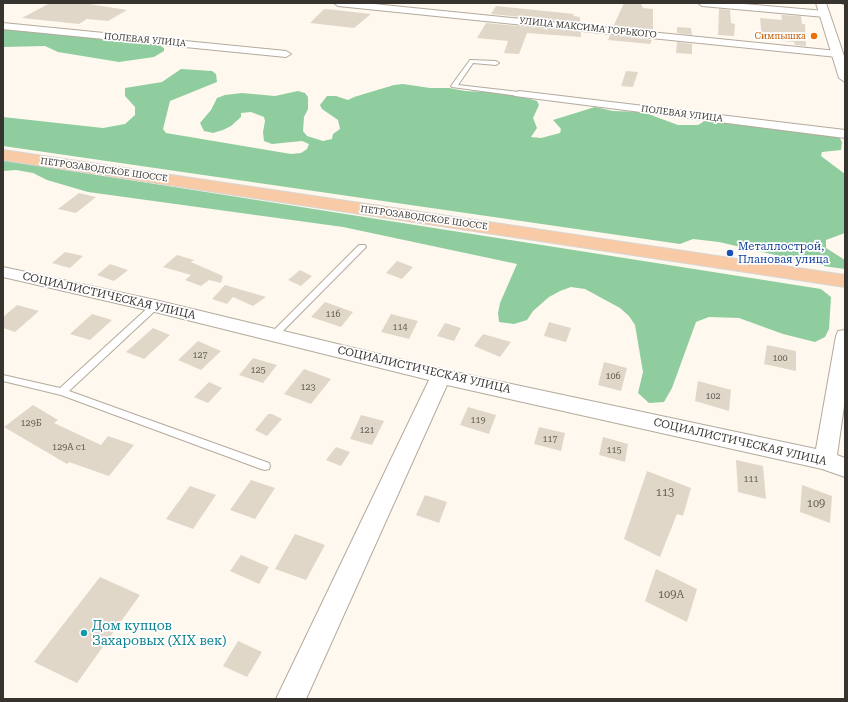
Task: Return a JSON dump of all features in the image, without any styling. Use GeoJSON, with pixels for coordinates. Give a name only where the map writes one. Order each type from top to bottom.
{"type":"FeatureCollection","features":[{"type":"Feature","properties":{"kind":"main road","name":"ПЕТРОЗАВОДСКОЕ ШОССЕ"},"geometry":{"type":"LineString","coordinates":[[3,155],[845,281]]}},
{"type":"Feature","properties":{"kind":"street","name":"УЛИЦА МАКСИМА ГОРЬКОГО"},"geometry":{"type":"LineString","coordinates":[[338,3],[837,54]]}},
{"type":"Feature","properties":{"kind":"street"},"geometry":{"type":"LineString","coordinates":[[702,3],[823,8],[845,78]]}},
{"type":"Feature","properties":{"kind":"street","name":"ПОЛЕВАЯ УЛИЦА"},"geometry":{"type":"LineString","coordinates":[[3,26],[286,54]]}},
{"type":"Feature","properties":{"kind":"street","name":"ПОЛЕВАЯ УЛИЦА"},"geometry":{"type":"LineString","coordinates":[[519,94],[845,134]]}},
{"type":"Feature","properties":{"kind":"street","name":"СОЦИАЛИСТИЧЕСКАЯ УЛИЦА"},"geometry":{"type":"LineString","coordinates":[[3,272],[275,334],[442,376],[835,464]]}},
{"type":"Feature","properties":{"kind":"street"},"geometry":{"type":"LineString","coordinates":[[835,464],[845,336]]}},
{"type":"Feature","properties":{"kind":"street"},"geometry":{"type":"LineString","coordinates":[[291,699],[442,376]]}},
{"type":"Feature","properties":{"kind":"lane"},"geometry":{"type":"LineString","coordinates":[[496,63],[472,61],[454,86],[519,94]]}},
{"type":"Feature","properties":{"kind":"lane"},"geometry":{"type":"LineString","coordinates":[[275,334],[362,247]]}},
{"type":"Feature","properties":{"kind":"lane"},"geometry":{"type":"LineString","coordinates":[[62,392],[155,306]]}},
{"type":"Feature","properties":{"kind":"lane"},"geometry":{"type":"LineString","coordinates":[[3,378],[62,392],[265,466]]}},
{"type":"Feature","properties":{"kind":"green space"},"geometry":{"type":"Polygon","coordinates":[[[3,28],[157,44],[164,48],[164,51],[154,57],[119,62],[58,52],[45,46],[3,47],[3,28]]]}},
{"type":"Feature","properties":{"kind":"green space"},"geometry":{"type":"Polygon","coordinates":[[[181,69],[212,71],[216,74],[217,82],[170,101],[163,129],[166,133],[291,154],[301,153],[307,149],[309,144],[302,141],[272,144],[264,141],[264,117],[251,112],[241,113],[241,117],[231,126],[213,133],[204,131],[200,123],[211,110],[217,98],[225,95],[242,93],[275,96],[298,91],[305,93],[308,97],[308,109],[304,117],[303,131],[307,136],[323,141],[332,139],[333,134],[340,129],[338,120],[322,109],[320,105],[327,96],[336,96],[348,100],[394,85],[403,84],[465,91],[509,93],[537,101],[539,105],[533,118],[537,128],[531,137],[541,138],[560,133],[561,129],[553,120],[595,107],[613,111],[643,112],[678,125],[698,125],[706,118],[839,137],[842,142],[841,150],[822,152],[821,156],[845,174],[845,233],[826,240],[826,248],[845,260],[845,269],[823,266],[719,242],[693,239],[680,244],[3,146],[3,117],[103,128],[125,124],[135,115],[135,107],[125,96],[125,88],[162,82],[181,69]]]}},
{"type":"Feature","properties":{"kind":"green space"},"geometry":{"type":"Polygon","coordinates":[[[3,160],[821,289],[831,297],[829,329],[825,337],[815,342],[783,334],[739,318],[709,317],[696,322],[672,388],[664,402],[649,403],[638,393],[643,372],[635,325],[629,316],[620,308],[585,289],[571,287],[560,291],[549,297],[533,311],[527,320],[514,324],[499,322],[498,313],[500,303],[517,264],[343,227],[88,192],[47,180],[33,173],[16,170],[3,171],[3,160]]]}},
{"type":"Feature","properties":{"kind":"building"},"geometry":{"type":"Polygon","coordinates":[[[50,3],[83,3],[127,10],[108,21],[87,19],[79,24],[22,18],[50,3]]]}},
{"type":"Feature","properties":{"kind":"building"},"geometry":{"type":"Polygon","coordinates":[[[624,3],[641,4],[643,8],[653,9],[653,31],[613,27],[624,3]]]}},
{"type":"Feature","properties":{"kind":"building"},"geometry":{"type":"Polygon","coordinates":[[[496,6],[574,14],[573,16],[580,17],[580,23],[491,14],[496,6]]]}},
{"type":"Feature","properties":{"kind":"building"},"geometry":{"type":"Polygon","coordinates":[[[324,9],[371,14],[354,28],[310,23],[324,9]]]}},
{"type":"Feature","properties":{"kind":"building"},"geometry":{"type":"Polygon","coordinates":[[[719,9],[730,10],[731,23],[735,24],[734,36],[718,35],[719,9]]]}},
{"type":"Feature","properties":{"kind":"building"},"geometry":{"type":"Polygon","coordinates":[[[781,15],[801,16],[802,24],[805,24],[806,46],[795,45],[794,42],[762,39],[760,18],[782,20],[781,15]]]}},
{"type":"Feature","properties":{"kind":"building"},"geometry":{"type":"Polygon","coordinates":[[[486,23],[581,32],[581,37],[527,33],[519,54],[504,53],[508,41],[477,38],[486,23]]]}},
{"type":"Feature","properties":{"kind":"building"},"geometry":{"type":"Polygon","coordinates":[[[677,27],[691,28],[692,35],[677,33],[677,27]]]}},
{"type":"Feature","properties":{"kind":"building"},"geometry":{"type":"Polygon","coordinates":[[[610,35],[652,40],[650,44],[608,40],[610,35]]]}},
{"type":"Feature","properties":{"kind":"building"},"geometry":{"type":"Polygon","coordinates":[[[677,42],[692,44],[692,54],[676,53],[677,42]]]}},
{"type":"Feature","properties":{"kind":"building"},"geometry":{"type":"Polygon","coordinates":[[[626,71],[638,72],[633,87],[621,86],[626,71]]]}},
{"type":"Feature","properties":{"kind":"building"},"geometry":{"type":"Polygon","coordinates":[[[79,193],[96,197],[76,213],[58,209],[79,193]]]}},
{"type":"Feature","properties":{"kind":"building"},"geometry":{"type":"Polygon","coordinates":[[[65,252],[83,256],[70,268],[52,263],[65,252]]]}},
{"type":"Feature","properties":{"kind":"building"},"geometry":{"type":"Polygon","coordinates":[[[177,255],[194,260],[191,262],[223,276],[221,283],[209,280],[201,286],[185,280],[191,275],[163,267],[177,255]]]}},
{"type":"Feature","properties":{"kind":"building"},"geometry":{"type":"Polygon","coordinates":[[[397,261],[413,267],[402,279],[386,273],[397,261]]]}},
{"type":"Feature","properties":{"kind":"building"},"geometry":{"type":"Polygon","coordinates":[[[110,264],[128,270],[114,281],[97,275],[110,264]]]}},
{"type":"Feature","properties":{"kind":"building"},"geometry":{"type":"Polygon","coordinates":[[[300,270],[312,276],[301,286],[288,280],[300,270]]]}},
{"type":"Feature","properties":{"kind":"building"},"geometry":{"type":"Polygon","coordinates":[[[225,285],[266,297],[253,306],[233,297],[227,304],[212,299],[225,285]]]}},
{"type":"Feature","properties":{"kind":"building"},"geometry":{"type":"Polygon","coordinates":[[[325,302],[353,312],[341,327],[311,317],[325,302]]]}},
{"type":"Feature","properties":{"kind":"building"},"geometry":{"type":"Polygon","coordinates":[[[17,305],[39,311],[15,332],[3,328],[3,317],[17,305]]]}},
{"type":"Feature","properties":{"kind":"building"},"geometry":{"type":"Polygon","coordinates":[[[92,314],[112,320],[90,340],[70,334],[92,314]]]}},
{"type":"Feature","properties":{"kind":"building"},"geometry":{"type":"Polygon","coordinates":[[[391,314],[418,321],[409,339],[381,332],[391,314]]]}},
{"type":"Feature","properties":{"kind":"building"},"geometry":{"type":"Polygon","coordinates":[[[549,322],[571,328],[566,342],[544,336],[549,322]]]}},
{"type":"Feature","properties":{"kind":"building"},"geometry":{"type":"Polygon","coordinates":[[[445,323],[461,328],[454,341],[437,336],[445,323]]]}},
{"type":"Feature","properties":{"kind":"building"},"geometry":{"type":"Polygon","coordinates":[[[153,328],[170,335],[144,359],[126,352],[153,328]]]}},
{"type":"Feature","properties":{"kind":"building"},"geometry":{"type":"Polygon","coordinates":[[[483,334],[511,342],[500,357],[474,346],[483,334]]]}},
{"type":"Feature","properties":{"kind":"building"},"geometry":{"type":"Polygon","coordinates":[[[198,341],[221,351],[201,370],[178,360],[198,341]]]}},
{"type":"Feature","properties":{"kind":"building"},"geometry":{"type":"Polygon","coordinates":[[[767,345],[796,351],[796,371],[764,364],[767,345]]]}},
{"type":"Feature","properties":{"kind":"building"},"geometry":{"type":"Polygon","coordinates":[[[253,358],[277,365],[263,383],[239,375],[253,358]]]}},
{"type":"Feature","properties":{"kind":"building"},"geometry":{"type":"Polygon","coordinates":[[[604,362],[627,368],[621,391],[598,385],[604,362]]]}},
{"type":"Feature","properties":{"kind":"building"},"geometry":{"type":"Polygon","coordinates":[[[304,369],[331,379],[311,404],[284,394],[304,369]]]}},
{"type":"Feature","properties":{"kind":"building"},"geometry":{"type":"Polygon","coordinates":[[[698,381],[731,390],[729,411],[695,401],[698,381]]]}},
{"type":"Feature","properties":{"kind":"building"},"geometry":{"type":"Polygon","coordinates":[[[209,382],[222,388],[208,403],[194,397],[209,382]]]}},
{"type":"Feature","properties":{"kind":"building"},"geometry":{"type":"Polygon","coordinates":[[[33,405],[58,420],[54,423],[101,445],[108,436],[134,445],[109,476],[69,462],[67,464],[4,427],[33,405]]]}},
{"type":"Feature","properties":{"kind":"building"},"geometry":{"type":"Polygon","coordinates":[[[468,407],[496,415],[489,434],[460,425],[468,407]]]}},
{"type":"Feature","properties":{"kind":"building"},"geometry":{"type":"Polygon","coordinates":[[[268,414],[272,414],[282,419],[267,436],[255,430],[268,414]]]}},
{"type":"Feature","properties":{"kind":"building"},"geometry":{"type":"Polygon","coordinates":[[[361,415],[384,421],[372,445],[350,439],[361,415]]]}},
{"type":"Feature","properties":{"kind":"building"},"geometry":{"type":"Polygon","coordinates":[[[539,427],[565,433],[561,451],[534,444],[539,427]]]}},
{"type":"Feature","properties":{"kind":"building"},"geometry":{"type":"Polygon","coordinates":[[[603,437],[628,444],[625,462],[599,455],[603,437]]]}},
{"type":"Feature","properties":{"kind":"building"},"geometry":{"type":"Polygon","coordinates":[[[336,447],[350,452],[341,466],[326,460],[336,447]]]}},
{"type":"Feature","properties":{"kind":"building"},"geometry":{"type":"Polygon","coordinates":[[[736,460],[763,466],[766,499],[738,492],[736,460]]]}},
{"type":"Feature","properties":{"kind":"building"},"geometry":{"type":"Polygon","coordinates":[[[647,471],[691,488],[683,516],[677,514],[660,557],[624,539],[647,471]]]}},
{"type":"Feature","properties":{"kind":"building"},"geometry":{"type":"Polygon","coordinates":[[[251,480],[275,488],[255,519],[230,510],[251,480]]]}},
{"type":"Feature","properties":{"kind":"building"},"geometry":{"type":"Polygon","coordinates":[[[802,485],[832,496],[830,523],[800,512],[802,485]]]}},
{"type":"Feature","properties":{"kind":"building"},"geometry":{"type":"Polygon","coordinates":[[[190,486],[216,495],[193,529],[166,519],[190,486]]]}},
{"type":"Feature","properties":{"kind":"building"},"geometry":{"type":"Polygon","coordinates":[[[425,495],[447,502],[439,523],[416,515],[425,495]]]}},
{"type":"Feature","properties":{"kind":"building"},"geometry":{"type":"Polygon","coordinates":[[[295,534],[325,545],[306,580],[275,569],[295,534]]]}},
{"type":"Feature","properties":{"kind":"building"},"geometry":{"type":"Polygon","coordinates":[[[241,555],[269,567],[259,584],[230,571],[241,555]]]}},
{"type":"Feature","properties":{"kind":"building"},"geometry":{"type":"Polygon","coordinates":[[[656,569],[697,589],[687,622],[645,601],[656,569]]]}},
{"type":"Feature","properties":{"kind":"building"},"geometry":{"type":"Polygon","coordinates":[[[100,577],[140,595],[77,683],[34,662],[100,577]]]}},
{"type":"Feature","properties":{"kind":"building"},"geometry":{"type":"Polygon","coordinates":[[[238,641],[262,652],[247,677],[223,666],[238,641]]]}},
{"type":"Feature","properties":{"kind":"place","name":"Симпышка"},"geometry":{"type":"Point","coordinates":[814,36]}},
{"type":"Feature","properties":{"kind":"place","name":"Металлострой, Плановая улица"},"geometry":{"type":"Point","coordinates":[730,253]}},
{"type":"Feature","properties":{"kind":"place","name":"Дом купцов Захаровых (XIX век)"},"geometry":{"type":"Point","coordinates":[84,633]}}]}
